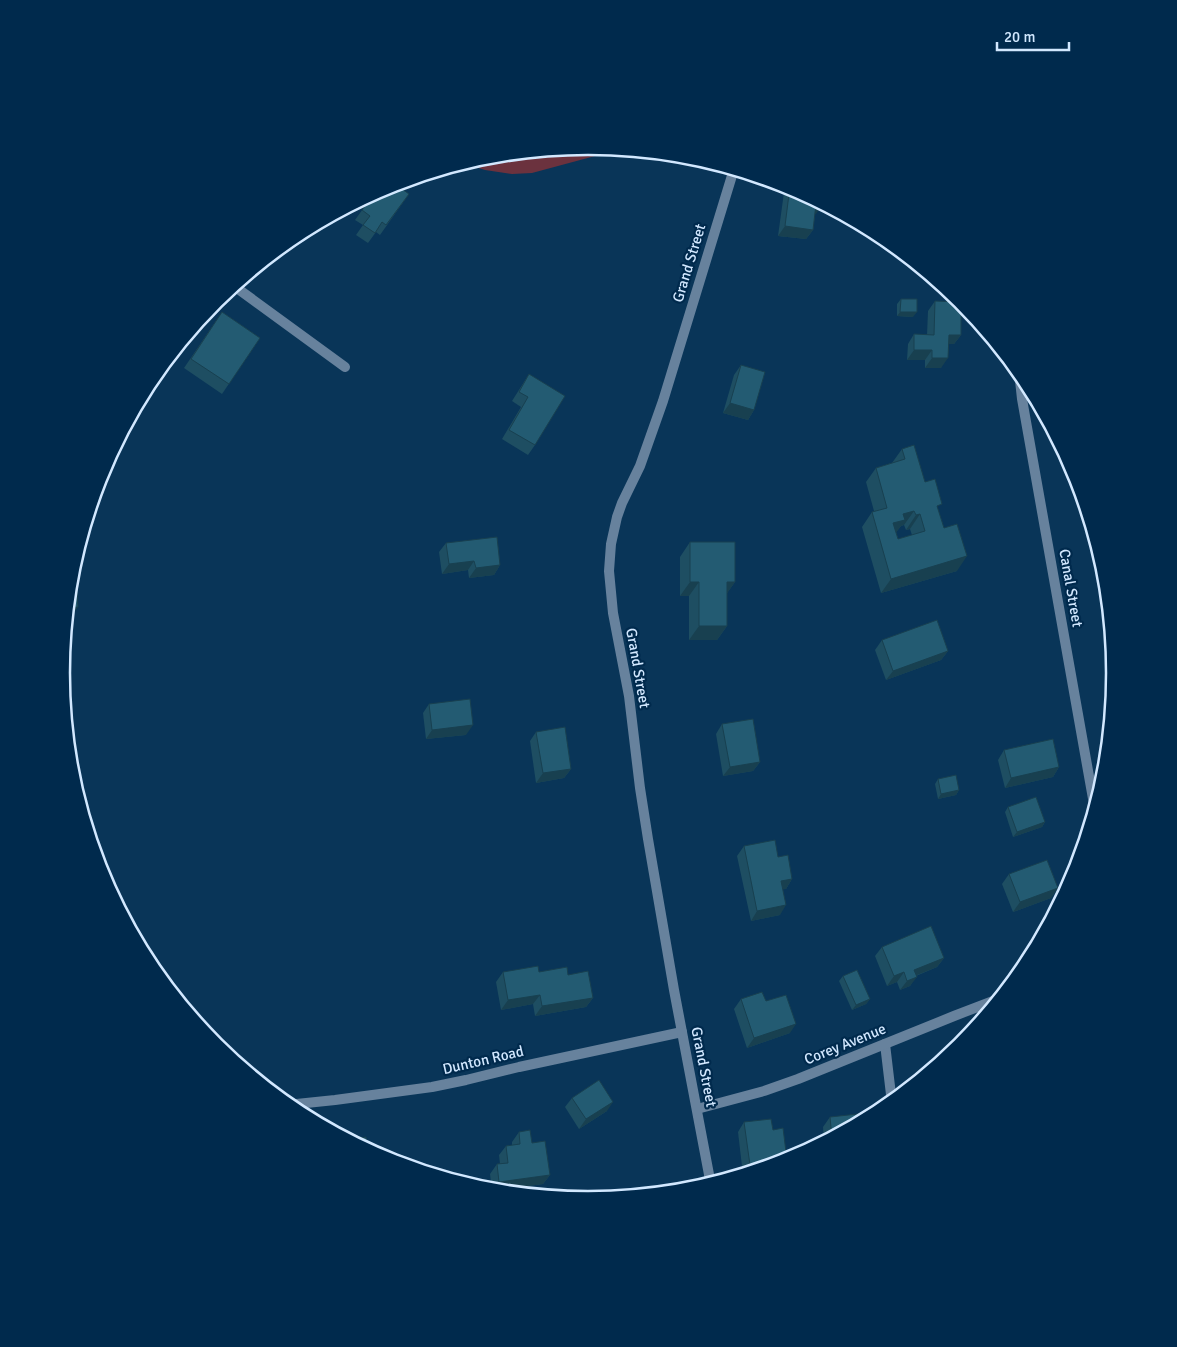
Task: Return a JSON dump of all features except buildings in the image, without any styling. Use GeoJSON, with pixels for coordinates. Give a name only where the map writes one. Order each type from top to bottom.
{"type":"FeatureCollection","features":[{"type":"Feature","properties":{"kind":"street","name":"Grand Street"},"geometry":{"type":"LineString","coordinates":[[710,1177],[648,839],[629,696],[613,613],[610,557],[622,503],[640,466],[660,409],[732,176]]}},
{"type":"Feature","properties":{"kind":"street"},"geometry":{"type":"LineString","coordinates":[[240,290],[345,367]]}},
{"type":"Feature","properties":{"kind":"street","name":"Canal Street"},"geometry":{"type":"LineString","coordinates":[[1021,387],[1092,795]]}},
{"type":"Feature","properties":{"kind":"street","name":"Corey Avenue"},"geometry":{"type":"LineString","coordinates":[[697,1109],[732,1101],[798,1079],[988,1003]]}},
{"type":"Feature","properties":{"kind":"street","name":"Dunton Road"},"geometry":{"type":"LineString","coordinates":[[298,1104],[466,1080],[682,1032]]}},
{"type":"Feature","properties":{"kind":"street"},"geometry":{"type":"LineString","coordinates":[[885,1044],[891,1095]]}},
{"type":"Feature","properties":{"kind":"shaded area"},"geometry":{"type":"Polygon","coordinates":[[[598,155],[532,173],[512,174],[477,167],[521,159],[598,155]]]}}]}
